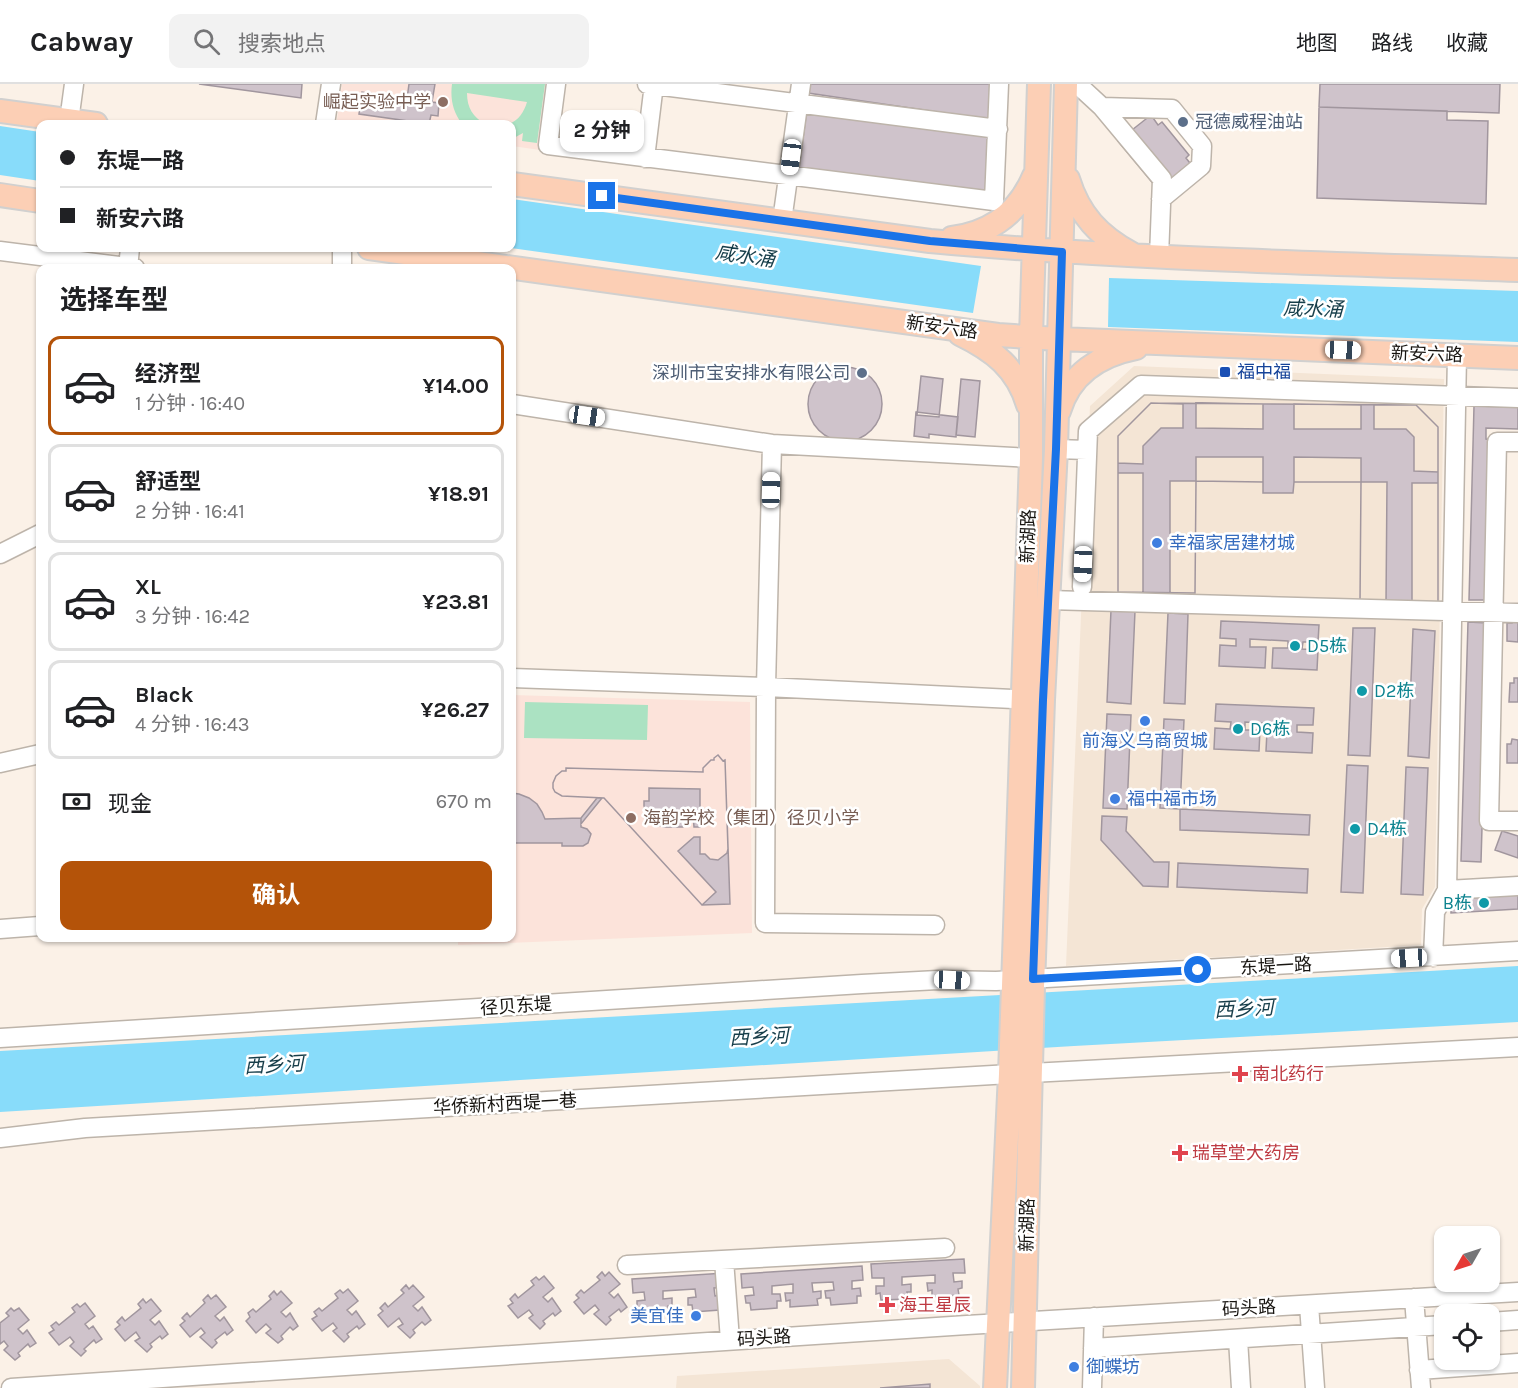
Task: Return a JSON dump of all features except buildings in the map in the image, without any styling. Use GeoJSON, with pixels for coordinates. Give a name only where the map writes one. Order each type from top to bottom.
{"type":"FeatureCollection","features":[{"type":"Feature","properties":{"kind":"main road","name":"新湖路"},"geometry":{"type":"LineString","coordinates":[[995,1388],[997,1323],[1020,1068],[1033,700],[1031,338],[1039,84]]}},
{"type":"Feature","properties":{"kind":"main road","name":"新湖路"},"geometry":{"type":"LineString","coordinates":[[1033,700],[1048,600],[1056,449],[1066,84]]}},
{"type":"Feature","properties":{"kind":"main road"},"geometry":{"type":"LineString","coordinates":[[0,111],[62,120]]}},
{"type":"Feature","properties":{"kind":"main road"},"geometry":{"type":"LineString","coordinates":[[930,241],[960,237],[993,225],[1013,210],[1021,200],[1029,188],[1036,169]]}},
{"type":"Feature","properties":{"kind":"main road"},"geometry":{"type":"LineString","coordinates":[[1064,170],[1078,206],[1088,220],[1114,244],[1133,255]]}},
{"type":"Feature","properties":{"kind":"main road"},"geometry":{"type":"LineString","coordinates":[[516,185],[930,241],[1033,250],[1159,257],[1518,270]]}},
{"type":"Feature","properties":{"kind":"main road"},"geometry":{"type":"LineString","coordinates":[[0,195],[36,200]]}},
{"type":"Feature","properties":{"kind":"main road","name":"新安六路"},"geometry":{"type":"LineString","coordinates":[[398,252],[486,264]]}},
{"type":"Feature","properties":{"kind":"main road","name":"新安六路"},"geometry":{"type":"LineString","coordinates":[[516,268],[1031,338],[1518,358]]}},
{"type":"Feature","properties":{"kind":"main road"},"geometry":{"type":"LineString","coordinates":[[945,327],[982,346],[1005,364],[1025,395],[1031,417]]}},
{"type":"Feature","properties":{"kind":"main road"},"geometry":{"type":"LineString","coordinates":[[1056,421],[1062,404],[1075,381],[1095,363],[1130,349],[1163,342]]}},
{"type":"Feature","properties":{"kind":"main road","name":"新湖路"},"geometry":{"type":"LineString","coordinates":[[1020,1068],[1025,1321],[1023,1388]]}},
{"type":"Feature","properties":{"kind":"street"},"geometry":{"type":"LineString","coordinates":[[69,120],[74,84]]}},
{"type":"Feature","properties":{"kind":"street"},"geometry":{"type":"LineString","coordinates":[[326,120],[331,84]]}},
{"type":"Feature","properties":{"kind":"street"},"geometry":{"type":"LineString","coordinates":[[556,84],[548,145],[994,201],[999,84]]}},
{"type":"Feature","properties":{"kind":"street"},"geometry":{"type":"LineString","coordinates":[[645,158],[652,84],[998,129]]}},
{"type":"Feature","properties":{"kind":"street"},"geometry":{"type":"LineString","coordinates":[[782,221],[801,84]]}},
{"type":"Feature","properties":{"kind":"street"},"geometry":{"type":"LineString","coordinates":[[1077,84],[1102,107],[1162,178],[1159,257]]}},
{"type":"Feature","properties":{"kind":"street"},"geometry":{"type":"LineString","coordinates":[[1102,107],[1172,109],[1202,146],[1201,166],[1161,199]]}},
{"type":"Feature","properties":{"kind":"street"},"geometry":{"type":"LineString","coordinates":[[0,251],[99,264]]}},
{"type":"Feature","properties":{"kind":"street"},"geometry":{"type":"LineString","coordinates":[[1433,957],[1435,912],[1447,890],[1456,355]]}},
{"type":"Feature","properties":{"kind":"street"},"geometry":{"type":"LineString","coordinates":[[1082,587],[1088,431],[1141,385],[1518,398]]}},
{"type":"Feature","properties":{"kind":"street"},"geometry":{"type":"LineString","coordinates":[[516,405],[772,444],[1031,458]]}},
{"type":"Feature","properties":{"kind":"street"},"geometry":{"type":"LineString","coordinates":[[1518,442],[1497,442],[1489,821],[1518,821]]}},
{"type":"Feature","properties":{"kind":"street"},"geometry":{"type":"LineString","coordinates":[[772,444],[766,687],[765,923],[935,925]]}},
{"type":"Feature","properties":{"kind":"street"},"geometry":{"type":"LineString","coordinates":[[1056,449],[1087,450]]}},
{"type":"Feature","properties":{"kind":"street"},"geometry":{"type":"LineString","coordinates":[[0,555],[36,536]]}},
{"type":"Feature","properties":{"kind":"street"},"geometry":{"type":"LineString","coordinates":[[1048,600],[1518,613]]}},
{"type":"Feature","properties":{"kind":"street"},"geometry":{"type":"LineString","coordinates":[[516,678],[1033,700]]}},
{"type":"Feature","properties":{"kind":"street"},"geometry":{"type":"LineString","coordinates":[[0,763],[36,755]]}},
{"type":"Feature","properties":{"kind":"street"},"geometry":{"type":"LineString","coordinates":[[1447,890],[1518,886]]}},
{"type":"Feature","properties":{"kind":"street"},"geometry":{"type":"LineString","coordinates":[[0,928],[36,926]]}},
{"type":"Feature","properties":{"kind":"street","name":"东堤一路"},"geometry":{"type":"LineString","coordinates":[[1023,983],[1518,951]]}},
{"type":"Feature","properties":{"kind":"street","name":"径贝东堤"},"geometry":{"type":"LineString","coordinates":[[0,1038],[862,984],[938,980],[1023,983]]}},
{"type":"Feature","properties":{"kind":"street","name":"华侨新村西堤一巷"},"geometry":{"type":"LineString","coordinates":[[0,1138],[85,1128],[1020,1068],[1518,1047]]}},
{"type":"Feature","properties":{"kind":"street"},"geometry":{"type":"LineString","coordinates":[[627,1265],[945,1248]]}},
{"type":"Feature","properties":{"kind":"street"},"geometry":{"type":"LineString","coordinates":[[724,1260],[730,1340]]}},
{"type":"Feature","properties":{"kind":"street","name":"码头路"},"geometry":{"type":"LineString","coordinates":[[11,1388],[131,1384],[730,1340],[1518,1292]]}},
{"type":"Feature","properties":{"kind":"street"},"geometry":{"type":"LineString","coordinates":[[1414,1298],[1420,1379],[1518,1363]]}},
{"type":"Feature","properties":{"kind":"street"},"geometry":{"type":"LineString","coordinates":[[1309,1305],[1315,1388]]}},
{"type":"Feature","properties":{"kind":"street"},"geometry":{"type":"LineString","coordinates":[[1092,1388],[1094,1317]]}},
{"type":"Feature","properties":{"kind":"street"},"geometry":{"type":"LineString","coordinates":[[1500,1321],[1518,1320]]}},
{"type":"Feature","properties":{"kind":"street"},"geometry":{"type":"LineString","coordinates":[[1093,1348],[1434,1326]]}},
{"type":"Feature","properties":{"kind":"street"},"geometry":{"type":"LineString","coordinates":[[1238,1339],[1241,1388]]}},
{"type":"Feature","properties":{"kind":"shaded area","name":"崛起实验中学"},"geometry":{"type":"Polygon","coordinates":[[[342,84],[549,84],[540,150],[516,147],[516,120],[337,120],[342,84]]]}},
{"type":"Feature","properties":{"kind":"shaded area"},"geometry":{"type":"Polygon","coordinates":[[[1134,366],[1444,379],[1435,887],[1422,909],[1421,945],[1066,966],[1090,406],[1134,366]]]}},
{"type":"Feature","properties":{"kind":"shaded area","name":"海韵学校（集团）径贝小学"},"geometry":{"type":"Polygon","coordinates":[[[516,695],[750,702],[752,933],[458,945],[458,942],[516,942],[516,695]]]}},
{"type":"Feature","properties":{"kind":"shaded area"},"geometry":{"type":"Polygon","coordinates":[[[949,1359],[980,1388],[676,1388],[677,1376],[949,1359]]]}},
{"type":"Feature","properties":{"kind":"green space"},"geometry":{"type":"Polygon","coordinates":[[[452,84],[545,84],[537,143],[522,141],[523,133],[516,137],[516,120],[527,102],[467,93],[472,112],[480,120],[459,120],[451,95],[452,84]]]}},
{"type":"Feature","properties":{"kind":"green space"},"geometry":{"type":"Polygon","coordinates":[[[525,702],[648,705],[647,740],[524,738],[525,702]]]}},
{"type":"Feature","properties":{"kind":"water"},"geometry":{"type":"Polygon","coordinates":[[[0,126],[36,131],[36,180],[0,175],[0,126]]]}},
{"type":"Feature","properties":{"kind":"water","name":"咸水涌"},"geometry":{"type":"Polygon","coordinates":[[[516,200],[981,266],[973,313],[516,249],[516,200]]]}},
{"type":"Feature","properties":{"kind":"water","name":"咸水涌"},"geometry":{"type":"Polygon","coordinates":[[[1109,278],[1518,291],[1518,342],[1108,327],[1109,278]]]}},
{"type":"Feature","properties":{"kind":"water","name":"西乡河"},"geometry":{"type":"Polygon","coordinates":[[[1518,966],[1518,1022],[1074,1046],[0,1112],[0,1051],[1518,966]]]}},
{"type":"Feature","properties":{"kind":"place","name":"崛起实验中学"},"geometry":{"type":"Point","coordinates":[443,102]}},
{"type":"Feature","properties":{"kind":"place","name":"冠德威程油站"},"geometry":{"type":"Point","coordinates":[1183,122]}},
{"type":"Feature","properties":{"kind":"place","name":"福中福"},"geometry":{"type":"Point","coordinates":[1225,372]}},
{"type":"Feature","properties":{"kind":"place","name":"深圳市宝安排水有限公司"},"geometry":{"type":"Point","coordinates":[862,373]}},
{"type":"Feature","properties":{"kind":"place","name":"幸福家居建材城"},"geometry":{"type":"Point","coordinates":[1157,543]}},
{"type":"Feature","properties":{"kind":"place","name":"D5栋"},"geometry":{"type":"Point","coordinates":[1295,646]}},
{"type":"Feature","properties":{"kind":"place","name":"D2栋"},"geometry":{"type":"Point","coordinates":[1362,691]}},
{"type":"Feature","properties":{"kind":"place","name":"前海义乌商贸城"},"geometry":{"type":"Point","coordinates":[1145,721]}},
{"type":"Feature","properties":{"kind":"place","name":"D6栋"},"geometry":{"type":"Point","coordinates":[1238,729]}},
{"type":"Feature","properties":{"kind":"place","name":"福中福市场"},"geometry":{"type":"Point","coordinates":[1115,799]}},
{"type":"Feature","properties":{"kind":"place","name":"海韵学校（集团）径贝小学"},"geometry":{"type":"Point","coordinates":[631,818]}},
{"type":"Feature","properties":{"kind":"place","name":"D4栋"},"geometry":{"type":"Point","coordinates":[1355,829]}},
{"type":"Feature","properties":{"kind":"place","name":"B栋"},"geometry":{"type":"Point","coordinates":[1484,903]}},
{"type":"Feature","properties":{"kind":"place","name":"南北药行"},"geometry":{"type":"Point","coordinates":[1240,1074]}},
{"type":"Feature","properties":{"kind":"place","name":"瑞草堂大药房"},"geometry":{"type":"Point","coordinates":[1180,1153]}},
{"type":"Feature","properties":{"kind":"place","name":"海王星辰"},"geometry":{"type":"Point","coordinates":[887,1305]}},
{"type":"Feature","properties":{"kind":"place","name":"美宜佳"},"geometry":{"type":"Point","coordinates":[696,1316]}},
{"type":"Feature","properties":{"kind":"place","name":"御蝶坊"},"geometry":{"type":"Point","coordinates":[1074,1367]}},
{"type":"Feature","properties":{"kind":"route"},"geometry":{"type":"LineString","coordinates":[[602,196],[930,241],[1062,252],[1056,449],[1043,700],[1033,979],[1198,970]]}}]}
